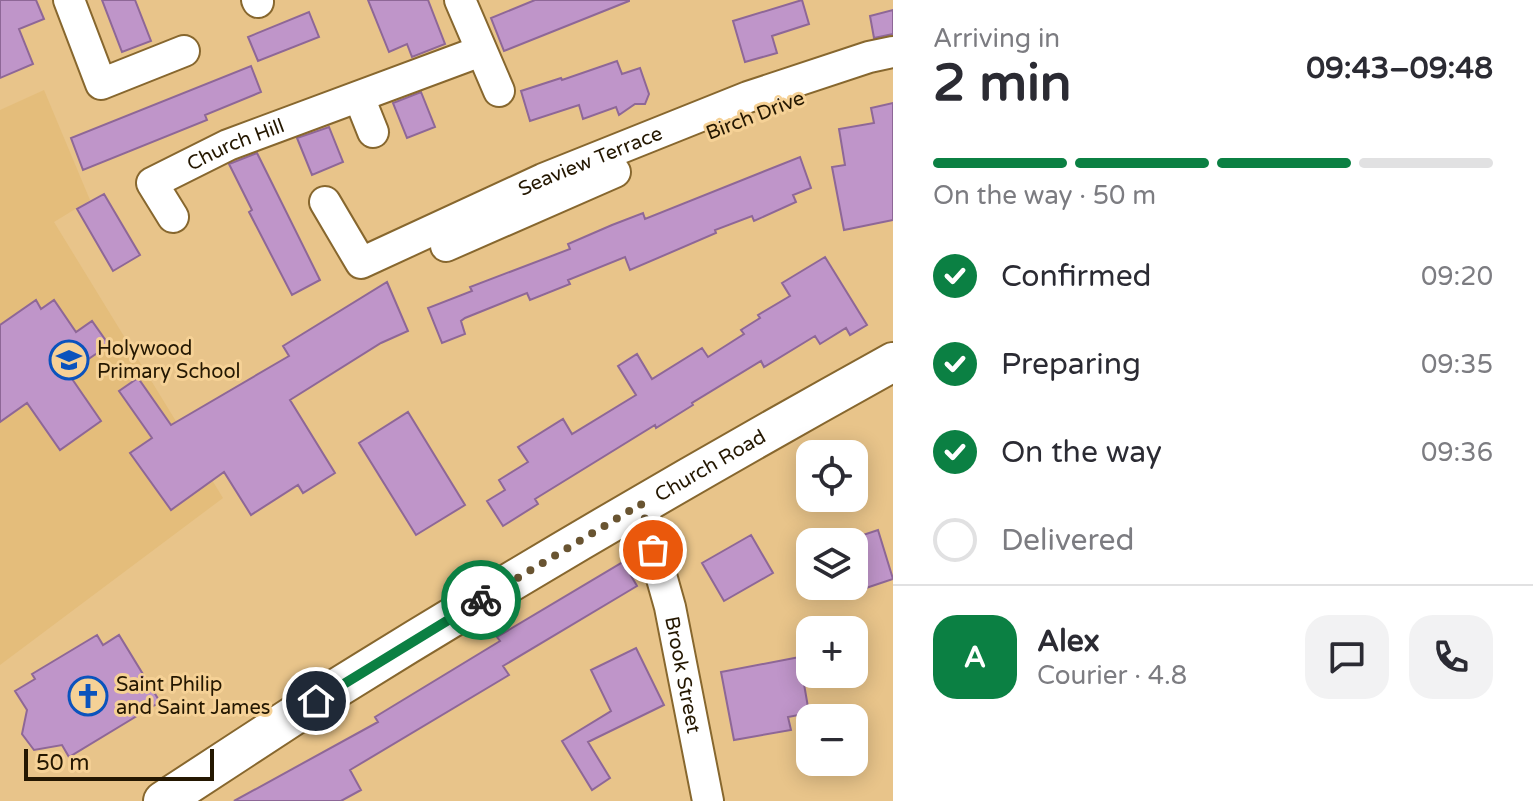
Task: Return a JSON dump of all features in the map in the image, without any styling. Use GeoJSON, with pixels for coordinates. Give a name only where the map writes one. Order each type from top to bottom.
{"type":"FeatureCollection","features":[{"type":"Feature","properties":{"kind":"street"},"geometry":{"type":"LineString","coordinates":[[69,0],[101,84],[184,51]]}},
{"type":"Feature","properties":{"kind":"street"},"geometry":{"type":"LineString","coordinates":[[460,0],[499,91]]}},
{"type":"Feature","properties":{"kind":"street","name":"Church Hill"},"geometry":{"type":"LineString","coordinates":[[173,217],[152,183],[228,145],[481,51]]}},
{"type":"Feature","properties":{"kind":"street","name":"Seaview Terrace"},"geometry":{"type":"LineString","coordinates":[[325,202],[361,263],[543,179],[748,97],[893,52]]}},
{"type":"Feature","properties":{"kind":"street","name":"Birch Drive"},"geometry":{"type":"LineString","coordinates":[[401,267],[669,148],[812,93],[893,71]]}},
{"type":"Feature","properties":{"kind":"street"},"geometry":{"type":"LineString","coordinates":[[359,97],[373,132]]}},
{"type":"Feature","properties":{"kind":"street","name":"Church Road"},"geometry":{"type":"LineString","coordinates":[[163,801],[316,701],[641,504],[893,362]]}},
{"type":"Feature","properties":{"kind":"street","name":"Brook Street"},"geometry":{"type":"LineString","coordinates":[[641,504],[670,607],[708,801]]}},
{"type":"Feature","properties":{"kind":"shaded area","name":"Holywood Primary School"},"geometry":{"type":"Polygon","coordinates":[[[44,90],[90,200],[54,222],[223,498],[0,665],[0,110],[44,90]]]}},
{"type":"Feature","properties":{"kind":"building"},"geometry":{"type":"Polygon","coordinates":[[[0,0],[36,0],[44,19],[19,29],[33,64],[0,78],[0,0]]]}},
{"type":"Feature","properties":{"kind":"building"},"geometry":{"type":"Polygon","coordinates":[[[102,0],[135,0],[151,41],[122,52],[102,0]]]}},
{"type":"Feature","properties":{"kind":"building"},"geometry":{"type":"Polygon","coordinates":[[[368,0],[428,0],[445,44],[412,57],[407,44],[389,52],[368,0]]]}},
{"type":"Feature","properties":{"kind":"building"},"geometry":{"type":"Polygon","coordinates":[[[535,0],[629,1],[504,51],[491,18],[535,0]]]}},
{"type":"Feature","properties":{"kind":"building"},"geometry":{"type":"Polygon","coordinates":[[[802,0],[809,24],[772,36],[777,53],[745,62],[733,21],[802,0]]]}},
{"type":"Feature","properties":{"kind":"building"},"geometry":{"type":"Polygon","coordinates":[[[893,10],[893,34],[874,38],[870,16],[893,10]]]}},
{"type":"Feature","properties":{"kind":"building"},"geometry":{"type":"Polygon","coordinates":[[[309,12],[319,37],[258,61],[248,37],[309,12]]]}},
{"type":"Feature","properties":{"kind":"building"},"geometry":{"type":"Polygon","coordinates":[[[617,61],[622,74],[640,68],[649,94],[645,104],[635,104],[619,115],[616,107],[583,119],[579,105],[530,121],[521,91],[617,61]]]}},
{"type":"Feature","properties":{"kind":"building"},"geometry":{"type":"Polygon","coordinates":[[[251,66],[261,92],[205,115],[207,120],[83,170],[71,138],[251,66]]]}},
{"type":"Feature","properties":{"kind":"building"},"geometry":{"type":"Polygon","coordinates":[[[421,92],[435,127],[407,138],[393,103],[421,92]]]}},
{"type":"Feature","properties":{"kind":"building"},"geometry":{"type":"Polygon","coordinates":[[[893,103],[893,220],[844,230],[832,167],[845,165],[839,129],[874,123],[871,108],[893,103]]]}},
{"type":"Feature","properties":{"kind":"building"},"geometry":{"type":"Polygon","coordinates":[[[329,127],[343,162],[312,175],[297,138],[329,127]]]}},
{"type":"Feature","properties":{"kind":"building"},"geometry":{"type":"Polygon","coordinates":[[[257,153],[320,280],[292,295],[249,212],[252,210],[229,164],[257,153]]]}},
{"type":"Feature","properties":{"kind":"building"},"geometry":{"type":"Polygon","coordinates":[[[800,157],[811,188],[793,195],[796,202],[754,221],[752,216],[715,230],[716,233],[630,270],[625,257],[568,280],[570,284],[530,300],[527,293],[465,318],[461,321],[465,334],[442,343],[428,308],[472,291],[470,287],[570,249],[568,244],[612,225],[643,213],[645,219],[800,157]]]}},
{"type":"Feature","properties":{"kind":"building"},"geometry":{"type":"Polygon","coordinates":[[[104,194],[140,255],[113,271],[77,209],[104,194]]]}},
{"type":"Feature","properties":{"kind":"building"},"geometry":{"type":"Polygon","coordinates":[[[825,257],[867,325],[850,335],[846,328],[820,344],[815,336],[764,367],[761,361],[656,428],[655,425],[535,499],[538,504],[503,526],[487,501],[505,490],[499,480],[528,462],[518,447],[563,419],[572,434],[636,395],[618,366],[637,354],[652,379],[702,348],[708,357],[744,334],[741,330],[760,318],[758,315],[790,296],[782,283],[825,257]]]}},
{"type":"Feature","properties":{"kind":"building"},"geometry":{"type":"Polygon","coordinates":[[[387,282],[408,331],[381,343],[290,400],[335,473],[303,493],[298,485],[251,515],[224,472],[171,510],[130,453],[152,438],[119,391],[138,378],[171,425],[289,356],[283,346],[387,282]]]}},
{"type":"Feature","properties":{"kind":"building"},"geometry":{"type":"Polygon","coordinates":[[[36,300],[41,309],[54,300],[76,332],[92,321],[109,345],[68,373],[101,421],[60,450],[27,403],[0,422],[0,325],[36,300]]]}},
{"type":"Feature","properties":{"kind":"building"},"geometry":{"type":"Polygon","coordinates":[[[408,412],[465,505],[416,535],[359,443],[408,412]]]}},
{"type":"Feature","properties":{"kind":"building"},"geometry":{"type":"Polygon","coordinates":[[[878,530],[893,579],[868,587],[868,533],[878,530]]]}},
{"type":"Feature","properties":{"kind":"building"},"geometry":{"type":"Polygon","coordinates":[[[751,535],[773,573],[724,601],[702,563],[751,535]]]}},
{"type":"Feature","properties":{"kind":"building"},"geometry":{"type":"Polygon","coordinates":[[[623,562],[637,586],[503,666],[509,675],[350,770],[361,790],[341,801],[234,801],[378,722],[375,717],[500,641],[497,637],[623,562]]]}},
{"type":"Feature","properties":{"kind":"building","name":"Saint Philip and Saint James"},"geometry":{"type":"Polygon","coordinates":[[[97,635],[103,645],[119,635],[160,702],[69,757],[62,745],[34,750],[22,734],[27,710],[15,691],[35,679],[32,674],[97,635]]]}},
{"type":"Feature","properties":{"kind":"building"},"geometry":{"type":"Polygon","coordinates":[[[636,648],[664,705],[588,742],[610,778],[592,790],[562,741],[611,711],[591,670],[636,648]]]}},
{"type":"Feature","properties":{"kind":"building"},"geometry":{"type":"Polygon","coordinates":[[[796,658],[796,688],[805,688],[807,704],[796,704],[796,715],[788,717],[791,730],[734,740],[721,672],[796,658]]]}},
{"type":"Feature","properties":{"kind":"way so far"},"geometry":{"type":"LineString","coordinates":[[481,600],[641,504],[653,550]]}},
{"type":"Feature","properties":{"kind":"place","name":"Holywood Primary School"},"geometry":{"type":"Point","coordinates":[69,360]}},
{"type":"Feature","properties":{"kind":"place","name":"Saint Philip and Saint James"},"geometry":{"type":"Point","coordinates":[88,696]}},
{"type":"Feature","properties":{"kind":"route"},"geometry":{"type":"LineString","coordinates":[[316,701],[481,600]]}}]}
